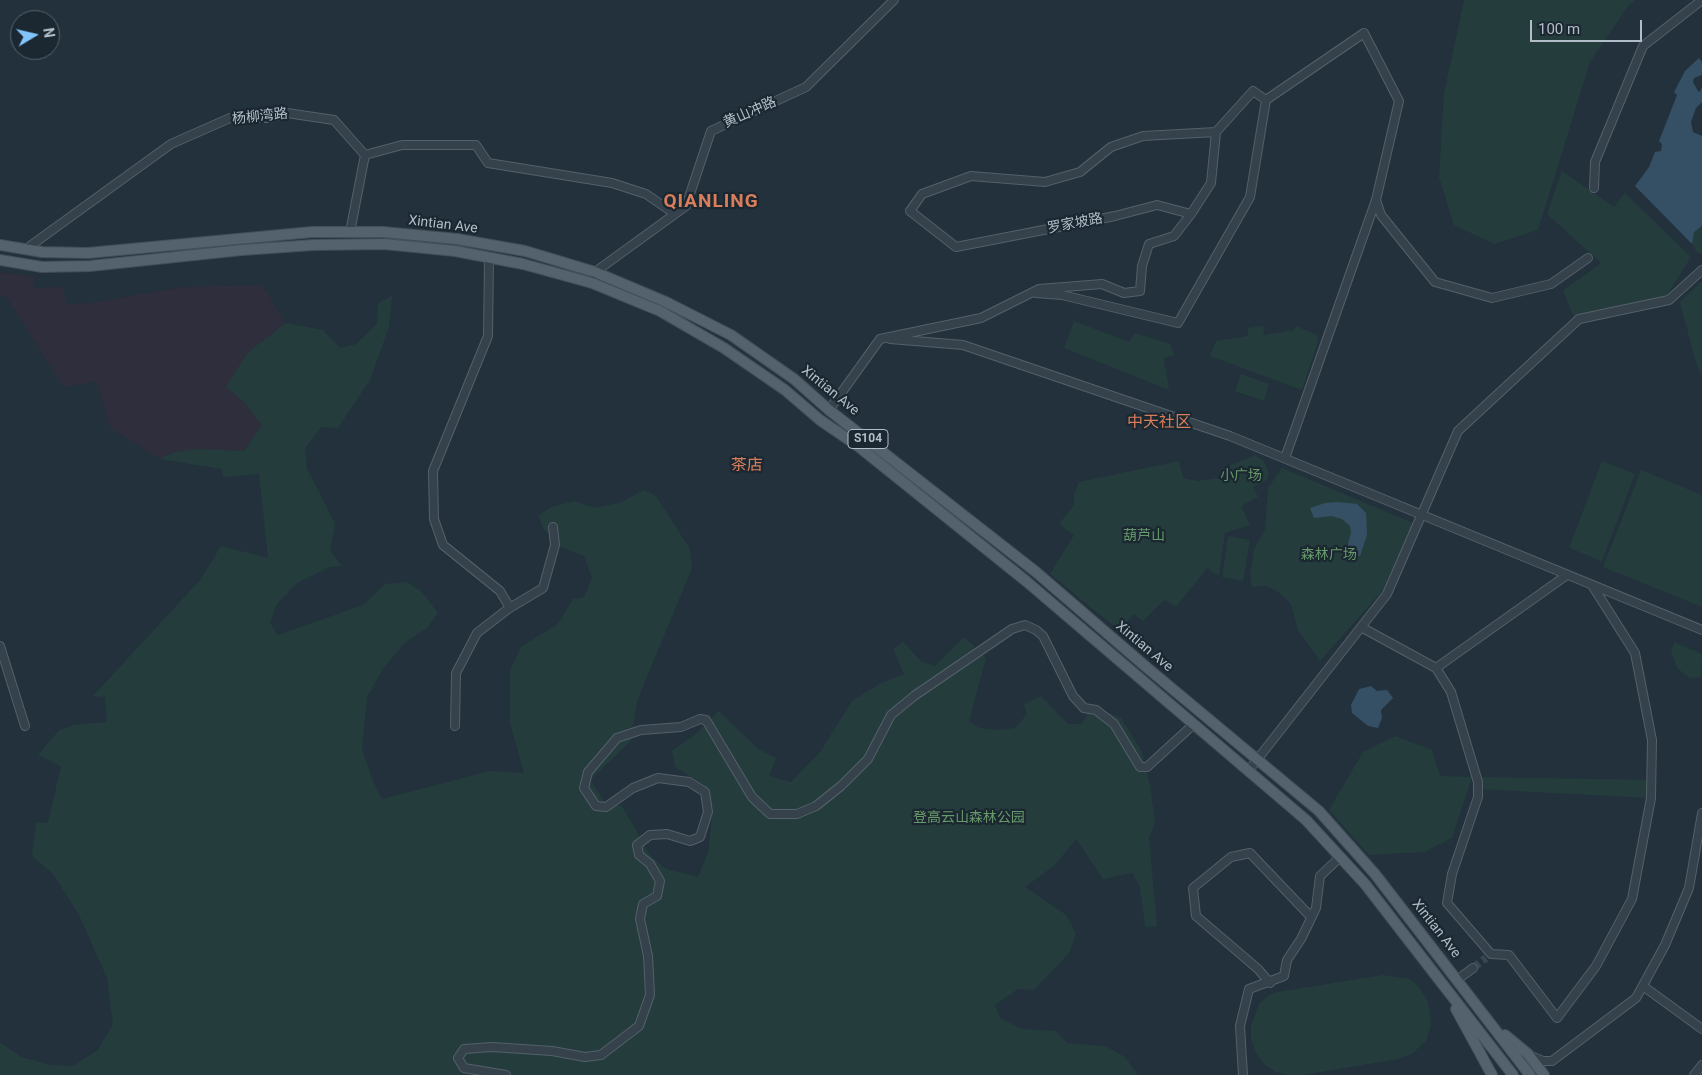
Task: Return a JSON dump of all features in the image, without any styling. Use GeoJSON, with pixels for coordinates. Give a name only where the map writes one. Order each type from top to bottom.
{"type":"FeatureCollection","features":[{"type":"Feature","properties":{"kind":"main road","name":"Xintian Ave"},"geometry":{"type":"LineString","coordinates":[[0,245],[26,249],[88,253],[312,232],[383,232],[457,239],[525,252],[595,272],[666,302],[731,335],[794,379],[829,410],[1036,572],[1145,666],[1319,810],[1375,874],[1530,1075]]}},
{"type":"Feature","properties":{"kind":"main road","name":"Xintian Ave"},"geometry":{"type":"LineString","coordinates":[[0,260],[42,267],[90,266],[313,244],[384,244],[455,251],[489,257],[592,283],[660,311],[724,348],[785,390],[1026,581],[1306,820],[1365,884],[1513,1075]]}},
{"type":"Feature","properties":{"kind":"main road"},"geometry":{"type":"LineString","coordinates":[[1443,984],[1492,1075]]}},
{"type":"Feature","properties":{"kind":"main road"},"geometry":{"type":"LineString","coordinates":[[1489,1022],[1528,1054],[1544,1075]]}},
{"type":"Feature","properties":{"kind":"street","name":"黄山冲路"},"geometry":{"type":"LineString","coordinates":[[595,272],[686,206],[711,131],[806,87],[894,0]]}},
{"type":"Feature","properties":{"kind":"street"},"geometry":{"type":"LineString","coordinates":[[1594,188],[1595,162],[1643,46],[1702,0]]}},
{"type":"Feature","properties":{"kind":"street"},"geometry":{"type":"LineString","coordinates":[[1032,293],[1062,295],[1178,323],[1250,197],[1266,100],[1364,33],[1399,101],[1376,200],[1285,458]]}},
{"type":"Feature","properties":{"kind":"street"},"geometry":{"type":"LineString","coordinates":[[829,410],[880,339],[981,318],[1039,289],[1102,284],[1124,294],[1140,291],[1142,266],[1149,244],[1174,236],[1211,183],[1216,132],[1253,92],[1266,100]]}},
{"type":"Feature","properties":{"kind":"street","name":"杨柳湾路"},"geometry":{"type":"LineString","coordinates":[[26,249],[171,144],[230,118],[270,118],[288,112],[334,120],[365,155]]}},
{"type":"Feature","properties":{"kind":"street","name":"罗家坡路"},"geometry":{"type":"LineString","coordinates":[[1191,214],[1157,205],[1115,216],[956,247],[910,212],[922,194],[972,176],[1045,182],[1080,172],[1111,147],[1143,136],[1216,132]]}},
{"type":"Feature","properties":{"kind":"street"},"geometry":{"type":"LineString","coordinates":[[350,232],[365,155],[402,145],[476,145],[488,163],[612,182],[646,194],[675,214]]}},
{"type":"Feature","properties":{"kind":"street"},"geometry":{"type":"LineString","coordinates":[[1376,200],[1381,215],[1435,282],[1483,296],[1492,298],[1551,284],[1588,258]]}},
{"type":"Feature","properties":{"kind":"street"},"geometry":{"type":"LineString","coordinates":[[489,257],[488,336],[433,471],[434,519],[443,545],[500,591],[510,608]]}},
{"type":"Feature","properties":{"kind":"street"},"geometry":{"type":"LineString","coordinates":[[1249,770],[1387,594],[1458,431],[1579,319],[1669,300],[1702,270]]}},
{"type":"Feature","properties":{"kind":"street"},"geometry":{"type":"LineString","coordinates":[[592,283],[595,272]]}},
{"type":"Feature","properties":{"kind":"street"},"geometry":{"type":"LineString","coordinates":[[880,339],[963,344],[1230,436],[1702,630]]}},
{"type":"Feature","properties":{"kind":"street"},"geometry":{"type":"LineString","coordinates":[[455,726],[456,672],[477,633],[510,608],[543,588],[555,545],[553,527]]}},
{"type":"Feature","properties":{"kind":"street"},"geometry":{"type":"LineString","coordinates":[[1436,668],[1567,575]]}},
{"type":"Feature","properties":{"kind":"street"},"geometry":{"type":"LineString","coordinates":[[1361,627],[1436,668],[1451,692],[1478,782],[1478,797],[1452,874],[1447,903],[1489,956],[1508,955],[1557,1018],[1596,966],[1632,899],[1651,798],[1652,740],[1636,654],[1592,585]]}},
{"type":"Feature","properties":{"kind":"street"},"geometry":{"type":"LineString","coordinates":[[506,1075],[464,1068],[458,1058],[464,1049],[492,1047],[552,1051],[585,1058],[601,1055],[639,1026],[650,995],[648,956],[640,919],[643,904],[656,896],[660,881],[650,864],[639,855],[637,845],[650,835],[667,834],[690,841],[700,838],[708,812],[705,792],[689,782],[658,778],[633,788],[606,807],[596,806],[584,788],[588,772],[617,738],[641,730],[681,727],[700,719],[706,720],[752,796],[770,814],[797,814],[816,806],[829,796],[868,759],[892,715],[914,696],[1012,628],[1025,625],[1043,636],[1073,696],[1084,708],[1096,710],[1114,724],[1140,767],[1147,767],[1194,724]]}},
{"type":"Feature","properties":{"kind":"street"},"geometry":{"type":"LineString","coordinates":[[0,646],[26,726]]}},
{"type":"Feature","properties":{"kind":"street"},"geometry":{"type":"LineString","coordinates":[[1528,1054],[1543,1061],[1552,1061],[1636,998],[1665,945],[1689,888],[1702,813]]}},
{"type":"Feature","properties":{"kind":"street"},"geometry":{"type":"LineString","coordinates":[[1270,983],[1258,969],[1196,916],[1193,888],[1231,856],[1250,853],[1311,917]]}},
{"type":"Feature","properties":{"kind":"street"},"geometry":{"type":"LineString","coordinates":[[1243,1075],[1240,1026],[1249,989],[1270,983],[1284,976],[1287,960],[1316,908],[1320,876],[1340,857]]}},
{"type":"Feature","properties":{"kind":"street"},"geometry":{"type":"LineString","coordinates":[[1457,980],[1473,968]]}},
{"type":"Feature","properties":{"kind":"street"},"geometry":{"type":"LineString","coordinates":[[1643,986],[1702,1030]]}},
{"type":"Feature","properties":{"kind":"street"},"geometry":{"type":"LineString","coordinates":[[1694,1075],[1702,1065]]}},
{"type":"Feature","properties":{"kind":"shaded area"},"geometry":{"type":"Polygon","coordinates":[[[1699,58],[1702,62],[1702,75],[1694,78],[1693,82],[1698,91],[1700,92],[1702,87],[1702,102],[1696,108],[1691,122],[1693,132],[1702,136],[1702,226],[1694,232],[1692,244],[1635,186],[1649,167],[1655,152],[1661,151],[1662,144],[1659,141],[1677,95],[1674,92],[1685,71],[1699,58]]]}},
{"type":"Feature","properties":{"kind":"shaded area"},"geometry":{"type":"Polygon","coordinates":[[[0,272],[33,276],[33,288],[63,287],[67,305],[96,302],[182,287],[262,285],[286,323],[247,353],[226,387],[242,400],[262,425],[244,451],[196,449],[175,452],[160,459],[110,428],[97,382],[63,387],[6,296],[0,296],[0,272]]]}},
{"type":"Feature","properties":{"kind":"shaded area"},"geometry":{"type":"Polygon","coordinates":[[[1325,503],[1357,504],[1366,513],[1367,535],[1360,556],[1345,555],[1351,533],[1350,526],[1342,519],[1331,516],[1314,518],[1310,508],[1325,503]]]}},
{"type":"Feature","properties":{"kind":"shaded area"},"geometry":{"type":"Polygon","coordinates":[[[1371,686],[1377,691],[1387,690],[1393,698],[1381,710],[1382,718],[1378,728],[1368,726],[1352,713],[1351,705],[1359,689],[1371,686]]]}},
{"type":"Feature","properties":{"kind":"green space"},"geometry":{"type":"Polygon","coordinates":[[[1464,0],[1635,0],[1628,6],[1590,62],[1538,230],[1494,244],[1454,225],[1439,177],[1444,93],[1464,0]]]}},
{"type":"Feature","properties":{"kind":"green space"},"geometry":{"type":"Polygon","coordinates":[[[1562,171],[1614,207],[1625,193],[1691,257],[1665,298],[1574,318],[1563,291],[1601,263],[1547,214],[1562,171]]]}},
{"type":"Feature","properties":{"kind":"green space"},"geometry":{"type":"Polygon","coordinates":[[[1702,226],[1702,255],[1696,251],[1692,242],[1694,232],[1702,226]]]}},
{"type":"Feature","properties":{"kind":"green space"},"geometry":{"type":"Polygon","coordinates":[[[1702,281],[1702,376],[1696,363],[1680,302],[1702,281]]]}},
{"type":"Feature","properties":{"kind":"green space","name":"登高云山森林公园"},"geometry":{"type":"Polygon","coordinates":[[[392,296],[389,327],[370,380],[338,428],[321,427],[305,449],[307,469],[335,523],[330,551],[342,566],[330,567],[297,583],[277,604],[270,623],[278,635],[363,605],[385,584],[407,582],[422,592],[438,613],[427,628],[406,642],[384,667],[367,697],[362,749],[373,781],[382,799],[490,771],[524,773],[510,723],[510,670],[521,647],[558,624],[573,599],[584,597],[592,578],[584,556],[561,547],[544,529],[538,516],[551,507],[575,501],[594,508],[619,503],[644,490],[656,496],[690,549],[692,568],[637,701],[631,741],[590,780],[605,802],[622,806],[650,855],[666,869],[698,877],[708,853],[713,809],[706,786],[675,767],[672,751],[697,733],[719,711],[758,749],[776,758],[769,776],[791,782],[820,752],[852,701],[883,682],[904,674],[893,649],[903,642],[922,662],[935,666],[964,637],[986,658],[969,721],[979,728],[1000,730],[1015,728],[1027,714],[1024,704],[1041,696],[1068,724],[1082,724],[1092,706],[1121,718],[1142,752],[1150,785],[1155,823],[1149,837],[1157,926],[1145,927],[1140,887],[1132,873],[1103,879],[1076,839],[1055,865],[1025,887],[1066,915],[1076,933],[1069,953],[1034,990],[1018,989],[995,1005],[1000,1018],[1022,1029],[1056,1031],[1067,1043],[1105,1046],[1125,1057],[1138,1075],[0,1075],[0,1042],[21,1057],[51,1065],[73,1066],[98,1050],[113,1024],[107,978],[79,915],[53,874],[32,856],[36,822],[48,823],[61,766],[38,755],[59,730],[74,725],[107,722],[105,697],[93,696],[201,579],[221,546],[268,558],[259,474],[223,477],[222,469],[160,459],[175,452],[196,449],[244,451],[262,425],[242,400],[226,387],[247,353],[286,323],[323,330],[340,348],[356,344],[377,324],[378,303],[392,296]]]}},
{"type":"Feature","properties":{"kind":"green space"},"geometry":{"type":"Polygon","coordinates":[[[1074,321],[1129,342],[1135,333],[1170,344],[1174,355],[1164,358],[1169,390],[1064,348],[1074,321]]]}},
{"type":"Feature","properties":{"kind":"green space"},"geometry":{"type":"Polygon","coordinates":[[[1263,326],[1264,335],[1293,330],[1296,326],[1317,335],[1318,341],[1302,390],[1210,356],[1216,341],[1248,336],[1248,328],[1263,326]]]}},
{"type":"Feature","properties":{"kind":"green space"},"geometry":{"type":"Polygon","coordinates":[[[1241,374],[1269,384],[1264,401],[1235,391],[1241,374]]]}},
{"type":"Feature","properties":{"kind":"green space","name":"葫芦山"},"geometry":{"type":"Polygon","coordinates":[[[1255,455],[1264,461],[1269,474],[1267,480],[1253,487],[1258,497],[1241,506],[1250,525],[1225,533],[1219,576],[1207,568],[1176,607],[1164,600],[1143,621],[1133,614],[1120,631],[1050,574],[1074,535],[1059,524],[1074,505],[1074,494],[1079,482],[1179,461],[1183,478],[1198,481],[1224,477],[1221,469],[1255,455]]]}},
{"type":"Feature","properties":{"kind":"green space"},"geometry":{"type":"Polygon","coordinates":[[[1602,461],[1635,474],[1602,561],[1569,548],[1602,461]]]}},
{"type":"Feature","properties":{"kind":"green space","name":"森林广场"},"geometry":{"type":"Polygon","coordinates":[[[1282,468],[1413,523],[1383,590],[1320,661],[1298,630],[1291,604],[1278,592],[1267,586],[1252,587],[1250,575],[1254,549],[1265,530],[1268,488],[1282,468]]]}},
{"type":"Feature","properties":{"kind":"green space"},"geometry":{"type":"Polygon","coordinates":[[[1641,470],[1702,495],[1702,607],[1603,567],[1641,470]]]}},
{"type":"Feature","properties":{"kind":"green space"},"geometry":{"type":"Polygon","coordinates":[[[1228,536],[1250,540],[1243,581],[1222,577],[1228,536]]]}},
{"type":"Feature","properties":{"kind":"green space"},"geometry":{"type":"Polygon","coordinates":[[[1674,642],[1702,654],[1701,677],[1690,678],[1677,668],[1671,652],[1674,642]]]}},
{"type":"Feature","properties":{"kind":"green space"},"geometry":{"type":"Polygon","coordinates":[[[1395,736],[1432,750],[1440,776],[1472,777],[1452,838],[1424,852],[1369,855],[1329,810],[1363,752],[1395,736]]]}},
{"type":"Feature","properties":{"kind":"green space"},"geometry":{"type":"Polygon","coordinates":[[[1477,777],[1651,780],[1651,798],[1478,789],[1477,777]]]}},
{"type":"Feature","properties":{"kind":"green space"},"geometry":{"type":"Polygon","coordinates":[[[1383,975],[1410,979],[1418,986],[1428,1001],[1431,1024],[1429,1032],[1426,1041],[1413,1053],[1398,1059],[1302,1075],[1287,1075],[1276,1072],[1265,1065],[1256,1053],[1251,1039],[1251,1026],[1259,1004],[1269,995],[1277,992],[1383,975]]]}},
{"type":"Feature","properties":{"kind":"tunnel"},"geometry":{"type":"LineString","coordinates":[[1473,968],[1486,958]]}},
{"type":"Feature","properties":{"kind":"district","name":"QIANLING"},"geometry":{"type":"Point","coordinates":[711,202]}},
{"type":"Feature","properties":{"kind":"district","name":"中天社区"},"geometry":{"type":"Point","coordinates":[1159,423]}},
{"type":"Feature","properties":{"kind":"district","name":"茶店"},"geometry":{"type":"Point","coordinates":[747,466]}},
{"type":"Feature","properties":{"kind":"park label","name":"小广场"},"geometry":{"type":"Point","coordinates":[1241,476]}}]}
